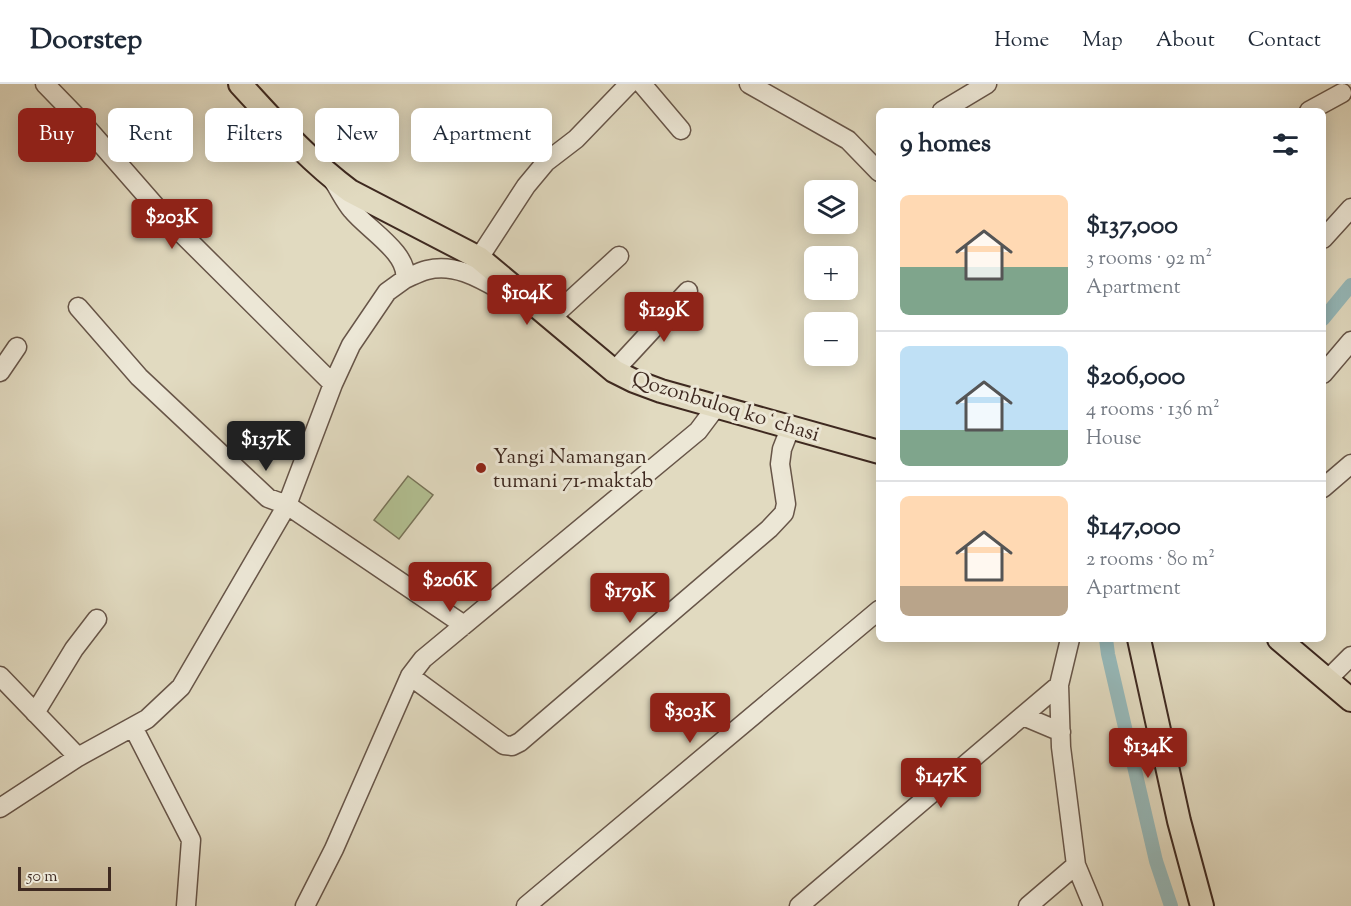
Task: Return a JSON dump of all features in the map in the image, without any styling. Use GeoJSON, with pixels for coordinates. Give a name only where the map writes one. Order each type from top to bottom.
{"type":"FeatureCollection","features":[{"type":"Feature","properties":{"kind":"main road","name":"Qozonbuloq koʻchasi"},"geometry":{"type":"LineString","coordinates":[[240,84],[314,163],[331,177],[350,190],[479,258],[614,371],[661,391],[876,451]]}},
{"type":"Feature","properties":{"kind":"main road"},"geometry":{"type":"LineString","coordinates":[[1140,642],[1179,821],[1202,906]]}},
{"type":"Feature","properties":{"kind":"main road"},"geometry":{"type":"LineString","coordinates":[[1284,642],[1351,700]]}},
{"type":"Feature","properties":{"kind":"street"},"geometry":{"type":"LineString","coordinates":[[45,84],[81,121],[165,218],[333,384]]}},
{"type":"Feature","properties":{"kind":"street"},"geometry":{"type":"LineString","coordinates":[[479,258],[526,186],[546,162],[576,139],[629,84]]}},
{"type":"Feature","properties":{"kind":"street"},"geometry":{"type":"LineString","coordinates":[[642,84],[681,130]]}},
{"type":"Feature","properties":{"kind":"street"},"geometry":{"type":"LineString","coordinates":[[748,84],[848,140],[876,164]]}},
{"type":"Feature","properties":{"kind":"street"},"geometry":{"type":"LineString","coordinates":[[947,108],[987,84]]}},
{"type":"Feature","properties":{"kind":"street"},"geometry":{"type":"LineString","coordinates":[[1314,108],[1342,93]]}},
{"type":"Feature","properties":{"kind":"street"},"geometry":{"type":"LineString","coordinates":[[331,177],[353,212],[401,259],[406,272],[405,279]]}},
{"type":"Feature","properties":{"kind":"street"},"geometry":{"type":"LineString","coordinates":[[1326,236],[1351,208]]}},
{"type":"Feature","properties":{"kind":"street"},"geometry":{"type":"LineString","coordinates":[[0,808],[78,757],[147,718],[181,687],[287,505],[333,384],[351,345],[387,292],[405,279],[428,270],[444,268],[459,270],[544,314],[619,256]]}},
{"type":"Feature","properties":{"kind":"street"},"geometry":{"type":"LineString","coordinates":[[614,371],[688,291]]}},
{"type":"Feature","properties":{"kind":"street"},"geometry":{"type":"LineString","coordinates":[[78,307],[139,377],[268,498],[287,505],[464,625]]}},
{"type":"Feature","properties":{"kind":"street"},"geometry":{"type":"LineString","coordinates":[[1326,370],[1351,341]]}},
{"type":"Feature","properties":{"kind":"street"},"geometry":{"type":"LineString","coordinates":[[0,372],[17,347]]}},
{"type":"Feature","properties":{"kind":"street"},"geometry":{"type":"LineString","coordinates":[[305,906],[334,849],[410,676],[423,659],[698,431],[716,406]]}},
{"type":"Feature","properties":{"kind":"street"},"geometry":{"type":"LineString","coordinates":[[410,676],[504,745],[512,746],[520,742],[769,529],[784,513],[786,504],[780,464],[782,449],[791,426]]}},
{"type":"Feature","properties":{"kind":"street"},"geometry":{"type":"LineString","coordinates":[[1326,485],[1351,464]]}},
{"type":"Feature","properties":{"kind":"street"},"geometry":{"type":"LineString","coordinates":[[536,903],[876,613]]}},
{"type":"Feature","properties":{"kind":"street"},"geometry":{"type":"LineString","coordinates":[[35,712],[74,649],[97,619]]}},
{"type":"Feature","properties":{"kind":"street"},"geometry":{"type":"LineString","coordinates":[[1069,642],[1059,685],[1061,732],[1077,865],[1093,906]]}},
{"type":"Feature","properties":{"kind":"street"},"geometry":{"type":"LineString","coordinates":[[1328,679],[1351,656]]}},
{"type":"Feature","properties":{"kind":"street"},"geometry":{"type":"LineString","coordinates":[[0,676],[78,757]]}},
{"type":"Feature","properties":{"kind":"street"},"geometry":{"type":"LineString","coordinates":[[800,906],[1059,685]]}},
{"type":"Feature","properties":{"kind":"street"},"geometry":{"type":"LineString","coordinates":[[1023,716],[1061,732]]}},
{"type":"Feature","properties":{"kind":"street"},"geometry":{"type":"LineString","coordinates":[[133,727],[191,840],[186,906]]}},
{"type":"Feature","properties":{"kind":"street"},"geometry":{"type":"LineString","coordinates":[[1028,906],[1077,865]]}},
{"type":"Feature","properties":{"kind":"green space"},"geometry":{"type":"Polygon","coordinates":[[[408,476],[433,495],[399,539],[374,520],[408,476]]]}},
{"type":"Feature","properties":{"kind":"waterway"},"geometry":{"type":"LineString","coordinates":[[1326,315],[1351,285]]}},
{"type":"Feature","properties":{"kind":"waterway"},"geometry":{"type":"LineString","coordinates":[[1106,642],[1156,861],[1171,906]]}},
{"type":"Feature","properties":{"kind":"place","name":"Yangi Namangan tumani 71-maktab"},"geometry":{"type":"Point","coordinates":[481,468]}}]}
